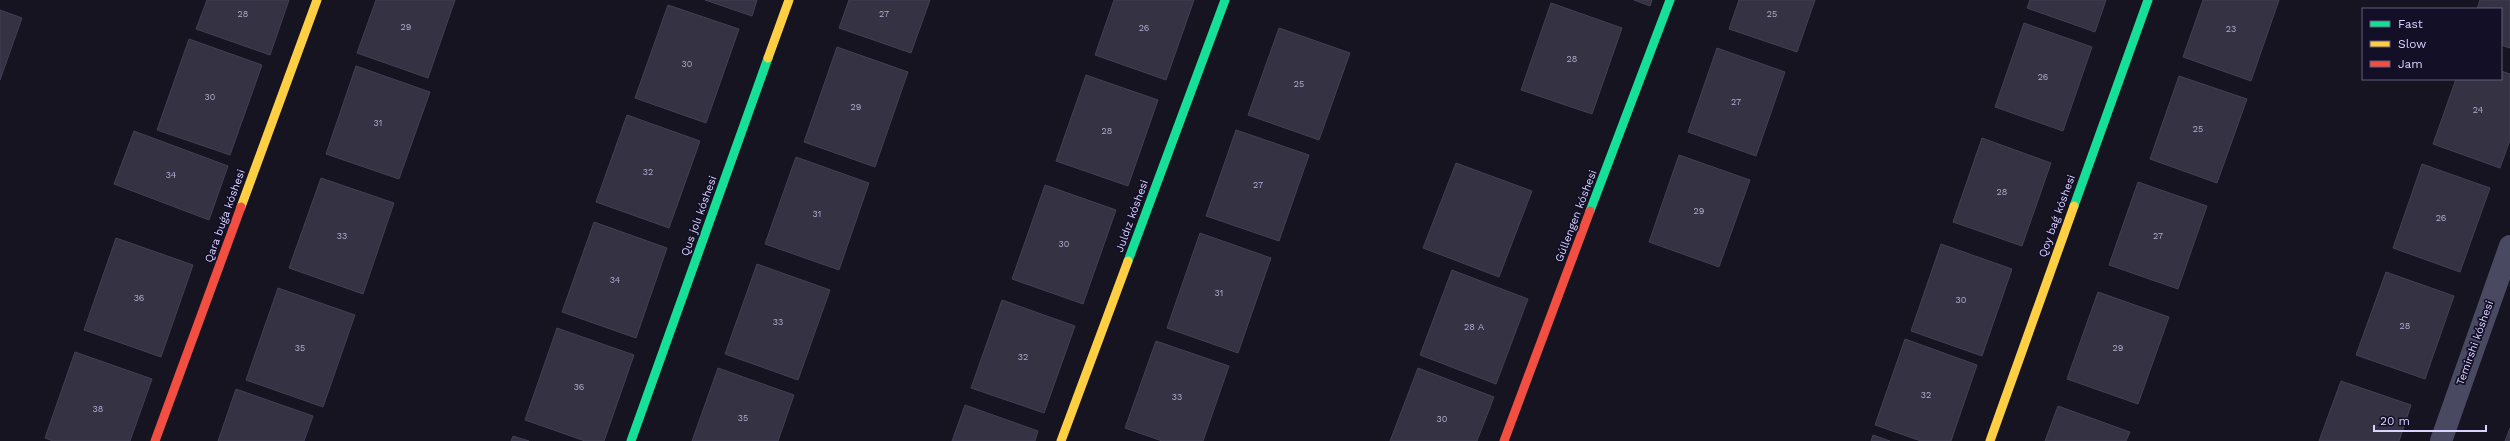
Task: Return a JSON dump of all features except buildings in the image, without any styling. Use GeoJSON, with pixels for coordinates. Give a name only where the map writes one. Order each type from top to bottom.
{"type":"FeatureCollection","features":[{"type":"Feature","properties":{"kind":"street","name":"Qara buǵa kóshesi"},"geometry":{"type":"LineString","coordinates":[[155,441],[317,0]]}},
{"type":"Feature","properties":{"kind":"street","name":"Qus jolı kóshesi"},"geometry":{"type":"LineString","coordinates":[[631,441],[789,0]]}},
{"type":"Feature","properties":{"kind":"street","name":"Juldız kóshesi"},"geometry":{"type":"LineString","coordinates":[[1061,441],[1225,0]]}},
{"type":"Feature","properties":{"kind":"street","name":"Gúllengen kóshesi"},"geometry":{"type":"LineString","coordinates":[[1504,441],[1670,0]]}},
{"type":"Feature","properties":{"kind":"street","name":"Qoy baǵ kóshesi"},"geometry":{"type":"LineString","coordinates":[[1990,441],[2148,0]]}},
{"type":"Feature","properties":{"kind":"street","name":"Temirshi kóshesi"},"geometry":{"type":"LineString","coordinates":[[2441,441],[2510,246]]}},
{"type":"Feature","properties":{"kind":"traffic: fast"},"geometry":{"type":"LineString","coordinates":[[1128,261],[1225,0]]}},
{"type":"Feature","properties":{"kind":"traffic: fast"},"geometry":{"type":"LineString","coordinates":[[1590,211],[1670,0]]}},
{"type":"Feature","properties":{"kind":"traffic: fast"},"geometry":{"type":"LineString","coordinates":[[2074,206],[2148,0]]}},
{"type":"Feature","properties":{"kind":"traffic: fast"},"geometry":{"type":"LineString","coordinates":[[631,441],[768,58]]}},
{"type":"Feature","properties":{"kind":"traffic: slow"},"geometry":{"type":"LineString","coordinates":[[241,207],[317,0]]}},
{"type":"Feature","properties":{"kind":"traffic: slow"},"geometry":{"type":"LineString","coordinates":[[768,58],[789,0]]}},
{"type":"Feature","properties":{"kind":"traffic: slow"},"geometry":{"type":"LineString","coordinates":[[1990,441],[2074,206]]}},
{"type":"Feature","properties":{"kind":"traffic: slow"},"geometry":{"type":"LineString","coordinates":[[1061,441],[1128,261]]}},
{"type":"Feature","properties":{"kind":"traffic: jam"},"geometry":{"type":"LineString","coordinates":[[155,441],[241,207]]}},
{"type":"Feature","properties":{"kind":"traffic: jam"},"geometry":{"type":"LineString","coordinates":[[1504,441],[1590,211]]}}]}
